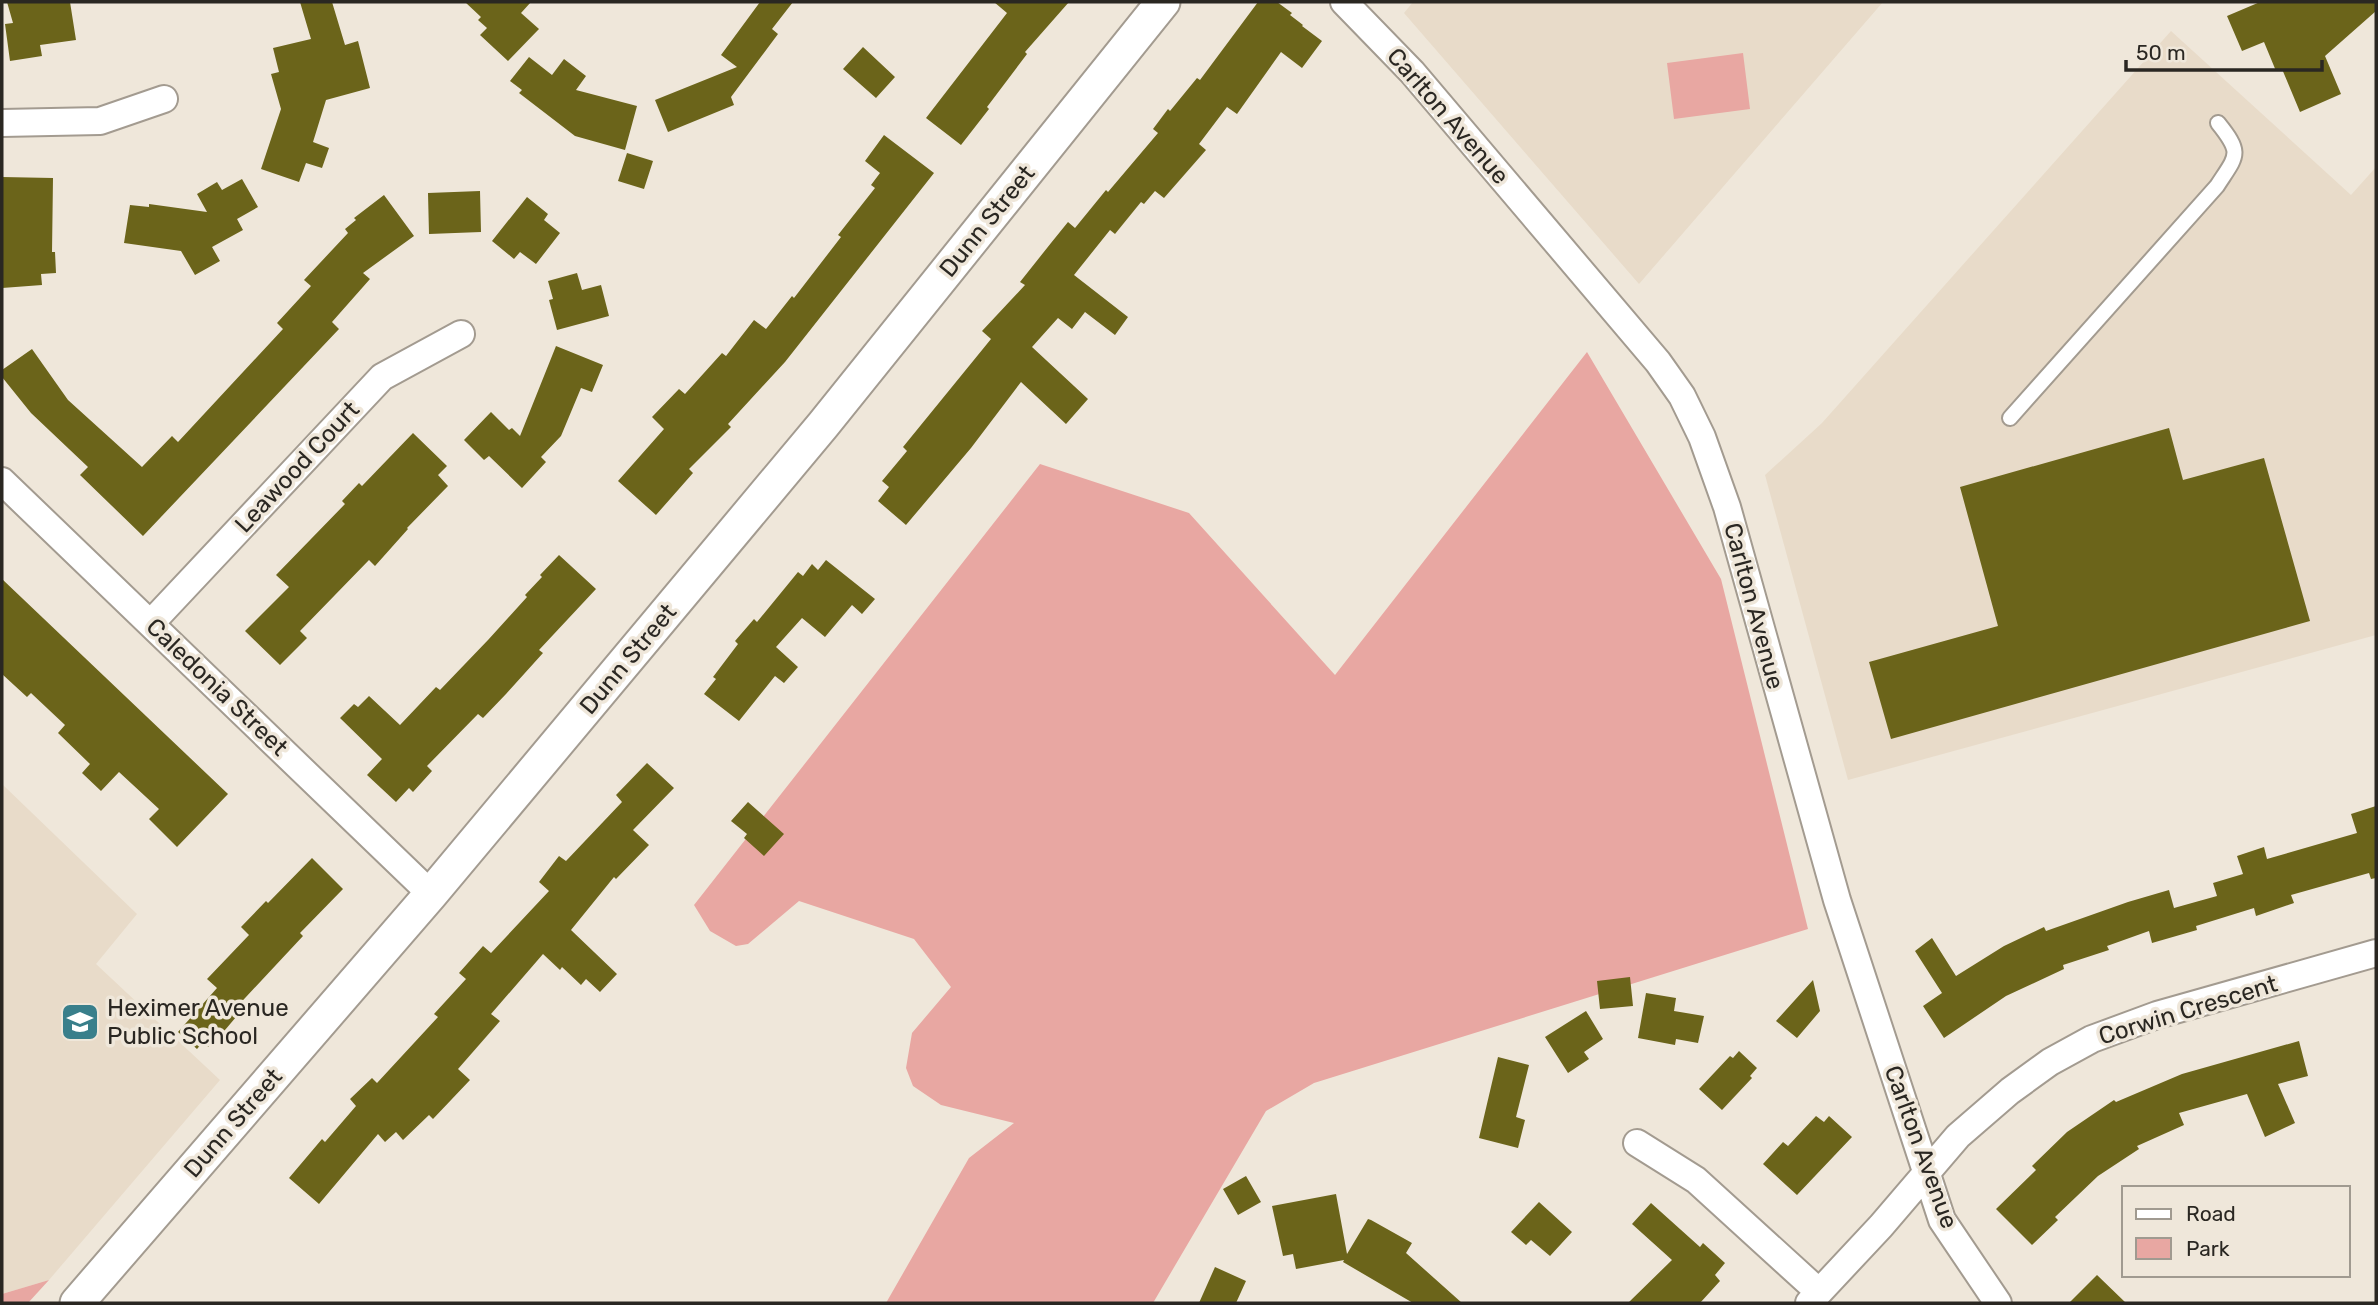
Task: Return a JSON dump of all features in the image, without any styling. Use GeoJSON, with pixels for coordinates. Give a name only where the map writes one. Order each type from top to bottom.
{"type":"FeatureCollection","features":[{"type":"Feature","properties":{"kind":"street","name":"Dunn Street"},"geometry":{"type":"LineString","coordinates":[[77,1303],[431,894],[823,425],[1163,2]]}},
{"type":"Feature","properties":{"kind":"street","name":"Carlton Avenue"},"geometry":{"type":"LineString","coordinates":[[1344,2],[1429,92],[1658,362],[1682,396],[1702,437],[1727,507],[1837,901],[1942,1220],[1998,1303]]}},
{"type":"Feature","properties":{"kind":"street"},"geometry":{"type":"LineString","coordinates":[[2,123],[100,121],[164,99]]}},
{"type":"Feature","properties":{"kind":"street","name":"Leawood Court"},"geometry":{"type":"LineString","coordinates":[[151,623],[382,377],[461,334]]}},
{"type":"Feature","properties":{"kind":"street","name":"Caledonia Street"},"geometry":{"type":"LineString","coordinates":[[2,481],[431,894]]}},
{"type":"Feature","properties":{"kind":"street","name":"Corwin Crescent"},"geometry":{"type":"LineString","coordinates":[[1814,1298],[1881,1226],[1958,1136],[2010,1091],[2050,1062],[2092,1039],[2157,1015],[2376,953]]}},
{"type":"Feature","properties":{"kind":"street"},"geometry":{"type":"LineString","coordinates":[[1637,1143],[1696,1180],[1814,1298]]}},
{"type":"Feature","properties":{"kind":"lane"},"geometry":{"type":"LineString","coordinates":[[2010,418],[2217,186],[2235,159],[2233,143],[2218,123]]}},
{"type":"Feature","properties":{"kind":"shaded area"},"geometry":{"type":"Polygon","coordinates":[[[1413,2],[1883,2],[1639,284],[1404,13],[1413,2]]]}},
{"type":"Feature","properties":{"kind":"shaded area"},"geometry":{"type":"Polygon","coordinates":[[[2171,31],[2351,195],[2376,167],[2376,635],[1848,780],[1765,475],[1822,423],[2171,31]]]}},
{"type":"Feature","properties":{"kind":"shaded area","name":"Heximer Avenue Public School"},"geometry":{"type":"Polygon","coordinates":[[[2,784],[137,914],[96,964],[220,1080],[49,1280],[2,1294],[2,784]]]}},
{"type":"Feature","properties":{"kind":"green space"},"geometry":{"type":"Polygon","coordinates":[[[1743,53],[1750,109],[1674,119],[1667,63],[1743,53]]]}},
{"type":"Feature","properties":{"kind":"green space"},"geometry":{"type":"Polygon","coordinates":[[[1587,352],[1721,579],[1808,929],[1314,1083],[1266,1111],[1153,1303],[886,1303],[969,1158],[1014,1123],[941,1105],[913,1086],[906,1068],[912,1033],[951,987],[914,939],[799,901],[748,944],[736,946],[710,931],[694,905],[1040,464],[1189,513],[1335,675],[1587,352]]]}},
{"type":"Feature","properties":{"kind":"green space"},"geometry":{"type":"Polygon","coordinates":[[[49,1280],[28,1303],[2,1303],[2,1294],[49,1280]]]}},
{"type":"Feature","properties":{"kind":"building"},"geometry":{"type":"Polygon","coordinates":[[[7,2],[70,2],[76,40],[40,45],[42,56],[10,61],[5,24],[13,23],[7,2]]]}},
{"type":"Feature","properties":{"kind":"building"},"geometry":{"type":"Polygon","coordinates":[[[300,2],[332,2],[345,45],[358,41],[370,88],[326,100],[313,142],[329,148],[322,168],[306,163],[299,182],[261,169],[281,109],[271,74],[279,72],[273,48],[311,39],[300,2]]]}},
{"type":"Feature","properties":{"kind":"building"},"geometry":{"type":"Polygon","coordinates":[[[465,2],[531,2],[521,13],[539,29],[508,61],[480,35],[487,28],[478,20],[481,17],[465,2]]]}},
{"type":"Feature","properties":{"kind":"building"},"geometry":{"type":"Polygon","coordinates":[[[760,2],[793,2],[772,29],[778,34],[731,97],[734,105],[668,132],[655,100],[737,67],[721,55],[760,2]]]}},
{"type":"Feature","properties":{"kind":"building"},"geometry":{"type":"Polygon","coordinates":[[[994,2],[1069,2],[1025,52],[1027,54],[961,145],[926,118],[1007,13],[994,2]]]}},
{"type":"Feature","properties":{"kind":"building"},"geometry":{"type":"Polygon","coordinates":[[[1258,2],[1277,2],[1322,41],[1302,68],[1281,52],[1237,114],[1227,107],[1199,144],[1206,150],[1164,198],[1155,191],[1144,204],[1141,202],[1115,234],[1110,230],[1074,275],[1128,317],[1115,335],[1085,312],[1072,329],[1058,318],[1032,347],[1088,399],[1066,424],[1021,382],[971,448],[906,525],[878,501],[889,487],[882,481],[907,451],[903,447],[991,339],[982,331],[1025,285],[1020,282],[1051,243],[1068,222],[1075,228],[1106,190],[1108,192],[1158,133],[1153,129],[1168,109],[1170,111],[1197,78],[1200,80],[1258,2]]]}},
{"type":"Feature","properties":{"kind":"building"},"geometry":{"type":"Polygon","coordinates":[[[2260,2],[2376,2],[2376,11],[2325,56],[2341,94],[2300,112],[2282,69],[2276,71],[2264,42],[2242,51],[2227,16],[2260,2]]]}},
{"type":"Feature","properties":{"kind":"building"},"geometry":{"type":"Polygon","coordinates":[[[863,47],[895,77],[876,98],[843,69],[863,47]]]}},
{"type":"Feature","properties":{"kind":"building"},"geometry":{"type":"Polygon","coordinates":[[[529,57],[552,75],[564,59],[586,76],[576,90],[637,106],[625,150],[575,136],[519,93],[522,90],[510,81],[529,57]]]}},
{"type":"Feature","properties":{"kind":"building"},"geometry":{"type":"Polygon","coordinates":[[[884,135],[934,173],[785,362],[728,424],[731,427],[689,469],[693,473],[656,515],[618,481],[664,429],[652,417],[679,389],[685,394],[722,353],[726,356],[754,320],[766,329],[792,296],[794,298],[875,188],[871,185],[880,173],[865,161],[884,135]]]}},
{"type":"Feature","properties":{"kind":"building"},"geometry":{"type":"Polygon","coordinates":[[[627,153],[653,161],[644,189],[618,181],[627,153]]]}},
{"type":"Feature","properties":{"kind":"building"},"geometry":{"type":"Polygon","coordinates":[[[2,177],[53,178],[52,252],[55,252],[56,273],[41,274],[42,285],[2,288],[2,177]]]}},
{"type":"Feature","properties":{"kind":"building"},"geometry":{"type":"Polygon","coordinates":[[[242,179],[258,207],[237,219],[243,230],[212,247],[220,261],[195,275],[181,251],[124,243],[130,205],[149,207],[149,204],[207,212],[197,194],[217,182],[222,190],[242,179]]]}},
{"type":"Feature","properties":{"kind":"building"},"geometry":{"type":"Polygon","coordinates":[[[480,191],[481,232],[429,234],[428,193],[480,191]]]}},
{"type":"Feature","properties":{"kind":"building"},"geometry":{"type":"Polygon","coordinates":[[[384,195],[414,236],[363,273],[370,279],[332,322],[339,329],[143,536],[80,475],[88,467],[31,413],[2,377],[2,370],[32,349],[68,400],[142,467],[172,436],[178,442],[283,329],[277,323],[311,286],[304,280],[348,233],[345,229],[356,220],[354,218],[384,195]]]}},
{"type":"Feature","properties":{"kind":"building"},"geometry":{"type":"Polygon","coordinates":[[[527,197],[548,214],[544,220],[560,233],[536,264],[520,252],[514,259],[492,241],[527,197]]]}},
{"type":"Feature","properties":{"kind":"building"},"geometry":{"type":"Polygon","coordinates":[[[577,273],[582,290],[601,285],[609,316],[557,330],[549,300],[553,299],[548,281],[577,273]]]}},
{"type":"Feature","properties":{"kind":"building"},"geometry":{"type":"Polygon","coordinates":[[[556,346],[603,365],[592,392],[581,388],[561,436],[541,457],[546,462],[522,488],[489,456],[484,460],[464,440],[491,412],[509,430],[512,428],[520,436],[556,346]]]}},
{"type":"Feature","properties":{"kind":"building"},"geometry":{"type":"Polygon","coordinates":[[[2169,428],[2183,480],[2264,458],[2310,621],[1891,739],[1869,662],[1998,626],[1960,487],[2169,428]]]}},
{"type":"Feature","properties":{"kind":"building"},"geometry":{"type":"Polygon","coordinates":[[[413,433],[447,466],[438,475],[448,486],[375,566],[369,560],[300,631],[307,638],[280,665],[245,631],[289,587],[276,575],[345,504],[342,501],[359,483],[362,486],[413,433]]]}},
{"type":"Feature","properties":{"kind":"building"},"geometry":{"type":"Polygon","coordinates":[[[559,555],[596,589],[539,650],[543,653],[506,694],[483,718],[478,714],[427,766],[432,771],[413,792],[409,788],[396,802],[367,775],[382,759],[340,718],[354,704],[358,707],[369,696],[400,725],[436,687],[440,690],[488,640],[527,597],[525,595],[542,577],[540,575],[559,555]]]}},
{"type":"Feature","properties":{"kind":"building"},"geometry":{"type":"Polygon","coordinates":[[[826,560],[875,599],[862,614],[852,605],[825,637],[802,618],[776,647],[798,667],[784,683],[775,676],[739,721],[704,694],[716,679],[713,677],[738,644],[735,641],[754,619],[757,622],[798,572],[803,576],[812,564],[818,570],[826,560]]]}},
{"type":"Feature","properties":{"kind":"building"},"geometry":{"type":"Polygon","coordinates":[[[2,579],[228,794],[177,847],[149,819],[159,809],[119,772],[101,791],[82,773],[90,764],[58,733],[65,725],[31,693],[27,697],[2,674],[2,579]]]}},
{"type":"Feature","properties":{"kind":"building"},"geometry":{"type":"Polygon","coordinates":[[[647,763],[674,788],[633,830],[649,845],[616,879],[614,877],[571,930],[617,974],[600,992],[586,979],[581,985],[543,954],[491,1014],[500,1021],[458,1069],[470,1080],[433,1119],[429,1115],[403,1140],[396,1132],[385,1142],[378,1134],[319,1204],[289,1178],[322,1139],[325,1142],[356,1106],[350,1099],[372,1078],[377,1083],[438,1017],[434,1014],[466,979],[459,973],[483,946],[491,953],[549,891],[539,882],[559,856],[566,861],[622,802],[616,795],[647,763]]]}},
{"type":"Feature","properties":{"kind":"building"},"geometry":{"type":"Polygon","coordinates":[[[748,802],[784,834],[764,856],[744,838],[747,834],[731,821],[748,802]]]}},
{"type":"Feature","properties":{"kind":"building"},"geometry":{"type":"Polygon","coordinates":[[[2376,806],[2376,878],[2371,879],[2369,873],[2291,895],[2294,903],[2256,916],[2254,908],[2196,926],[2197,930],[2152,943],[2149,931],[2107,946],[2109,950],[2063,965],[2064,969],[2006,996],[1944,1038],[1923,1006],[1942,993],[1915,951],[1932,938],[1956,976],[2004,946],[2044,927],[2046,931],[2169,890],[2174,908],[2217,896],[2213,883],[2243,874],[2237,856],[2264,847],[2267,859],[2357,833],[2351,814],[2376,806]]]}},
{"type":"Feature","properties":{"kind":"building"},"geometry":{"type":"Polygon","coordinates":[[[312,858],[343,889],[300,933],[303,936],[232,1012],[236,1017],[220,1036],[208,1047],[203,1042],[197,1049],[178,1032],[217,988],[207,979],[249,935],[241,927],[312,858]]]}},
{"type":"Feature","properties":{"kind":"building"},"geometry":{"type":"Polygon","coordinates":[[[1630,977],[1633,1006],[1600,1009],[1597,981],[1630,977]]]}},
{"type":"Feature","properties":{"kind":"building"},"geometry":{"type":"Polygon","coordinates":[[[1813,980],[1820,1011],[1797,1038],[1776,1021],[1813,980]]]}},
{"type":"Feature","properties":{"kind":"building"},"geometry":{"type":"Polygon","coordinates":[[[1646,993],[1676,998],[1674,1011],[1704,1016],[1698,1043],[1676,1039],[1675,1045],[1638,1038],[1646,993]]]}},
{"type":"Feature","properties":{"kind":"building"},"geometry":{"type":"Polygon","coordinates":[[[1586,1011],[1603,1039],[1584,1052],[1589,1059],[1568,1073],[1545,1037],[1586,1011]]]}},
{"type":"Feature","properties":{"kind":"building"},"geometry":{"type":"Polygon","coordinates":[[[2299,1041],[2308,1076],[2278,1084],[2295,1123],[2265,1137],[2247,1094],[2179,1113],[2184,1125],[2137,1146],[2139,1149],[2098,1176],[2055,1217],[2058,1220],[2032,1245],[1996,1209],[2036,1170],[2032,1166],[2067,1132],[2114,1100],[2116,1102],[2182,1074],[2299,1041]]]}},
{"type":"Feature","properties":{"kind":"building"},"geometry":{"type":"Polygon","coordinates":[[[1739,1051],[1757,1068],[1750,1076],[1752,1078],[1722,1110],[1699,1089],[1730,1056],[1733,1058],[1739,1051]]]}},
{"type":"Feature","properties":{"kind":"building"},"geometry":{"type":"Polygon","coordinates":[[[1498,1057],[1529,1065],[1516,1117],[1525,1120],[1518,1148],[1479,1138],[1498,1057]]]}},
{"type":"Feature","properties":{"kind":"building"},"geometry":{"type":"Polygon","coordinates":[[[1816,1116],[1824,1122],[1829,1116],[1852,1137],[1797,1195],[1763,1164],[1783,1142],[1788,1146],[1816,1116]]]}},
{"type":"Feature","properties":{"kind":"building"},"geometry":{"type":"Polygon","coordinates":[[[1246,1176],[1261,1202],[1238,1215],[1223,1189],[1246,1176]]]}},
{"type":"Feature","properties":{"kind":"building"},"geometry":{"type":"Polygon","coordinates":[[[1336,1194],[1347,1254],[1368,1219],[1371,1220],[1412,1243],[1406,1253],[1462,1303],[1413,1303],[1343,1262],[1344,1260],[1296,1269],[1293,1254],[1283,1256],[1272,1206],[1336,1194]]]}},
{"type":"Feature","properties":{"kind":"building"},"geometry":{"type":"Polygon","coordinates":[[[1539,1202],[1572,1232],[1550,1256],[1531,1240],[1526,1245],[1511,1232],[1539,1202]]]}},
{"type":"Feature","properties":{"kind":"building"},"geometry":{"type":"Polygon","coordinates":[[[1651,1203],[1700,1247],[1703,1243],[1725,1263],[1715,1275],[1720,1281],[1700,1303],[1628,1303],[1672,1260],[1632,1224],[1651,1203]]]}},
{"type":"Feature","properties":{"kind":"building"},"geometry":{"type":"Polygon","coordinates":[[[1215,1267],[1246,1281],[1236,1303],[1199,1303],[1215,1267]]]}},
{"type":"Feature","properties":{"kind":"building"},"geometry":{"type":"Polygon","coordinates":[[[2097,1275],[2126,1303],[2069,1303],[2097,1275]]]}},
{"type":"Feature","properties":{"kind":"place","name":"Heximer Avenue Public School"},"geometry":{"type":"Point","coordinates":[80,1022]}}]}
